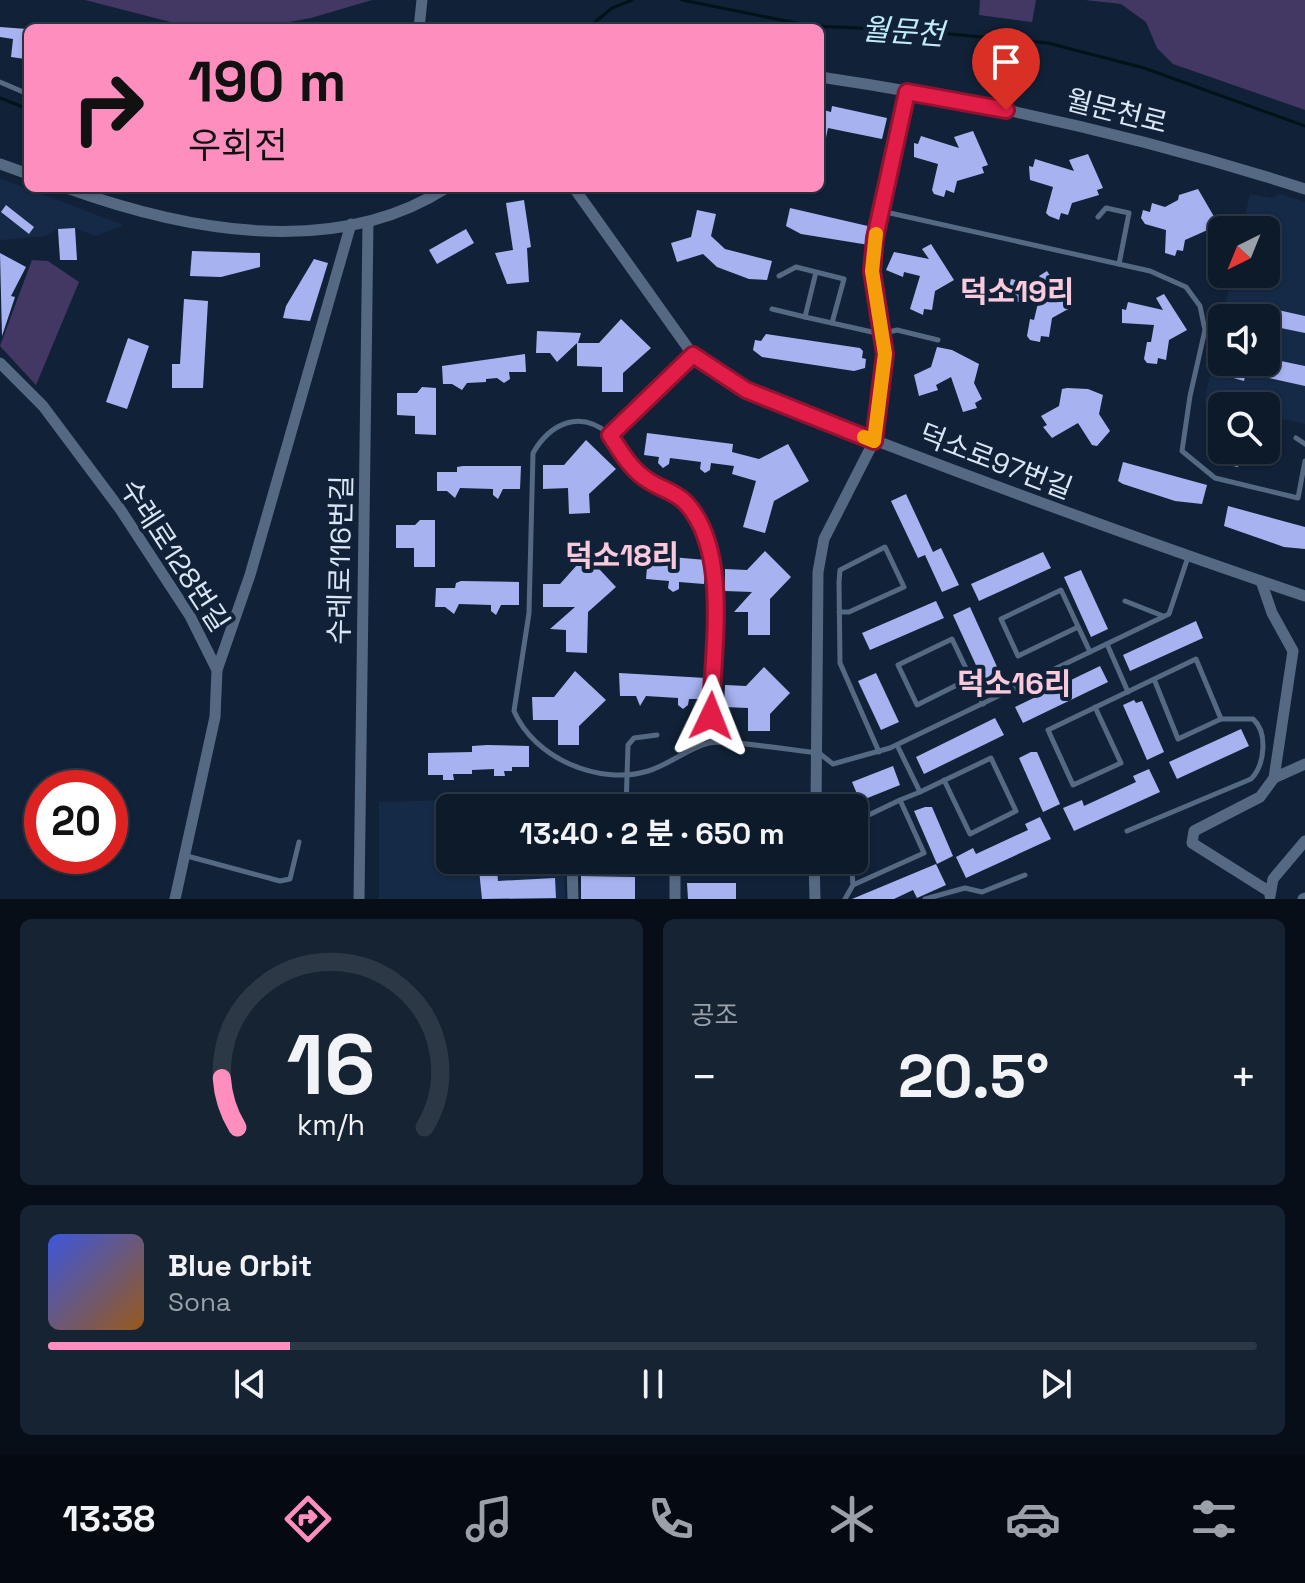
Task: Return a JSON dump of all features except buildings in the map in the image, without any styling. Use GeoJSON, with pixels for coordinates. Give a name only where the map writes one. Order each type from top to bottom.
{"type":"FeatureCollection","features":[{"type":"Feature","properties":{"kind":"street"},"geometry":{"type":"LineString","coordinates":[[419,24],[422,0]]}},
{"type":"Feature","properties":{"kind":"street","name":"월문천로"},"geometry":{"type":"LineString","coordinates":[[824,78],[1088,128],[1305,189]]}},
{"type":"Feature","properties":{"kind":"street"},"geometry":{"type":"LineString","coordinates":[[0,164],[24,173]]}},
{"type":"Feature","properties":{"kind":"street"},"geometry":{"type":"LineString","coordinates":[[78,192],[133,212],[234,229],[368,222],[437,192]]}},
{"type":"Feature","properties":{"kind":"street","name":"덕소로97번길"},"geometry":{"type":"LineString","coordinates":[[577,192],[693,355],[746,390],[874,441],[1188,557],[1305,596]]}},
{"type":"Feature","properties":{"kind":"street","name":"수레로116번길"},"geometry":{"type":"LineString","coordinates":[[359,899],[368,222]]}},
{"type":"Feature","properties":{"kind":"street"},"geometry":{"type":"LineString","coordinates":[[217,670],[250,575],[351,224]]}},
{"type":"Feature","properties":{"kind":"street","name":"수레로128번길"},"geometry":{"type":"LineString","coordinates":[[0,363],[43,406],[120,509],[190,616],[217,670],[215,717],[175,899]]}},
{"type":"Feature","properties":{"kind":"street"},"geometry":{"type":"LineString","coordinates":[[817,794],[818,572],[824,539],[874,441]]}},
{"type":"Feature","properties":{"kind":"street"},"geometry":{"type":"LineString","coordinates":[[1261,581],[1272,613],[1293,651],[1274,778],[1260,797],[1194,831],[1192,843],[1271,896],[1273,879],[1305,841]]}},
{"type":"Feature","properties":{"kind":"street"},"geometry":{"type":"LineString","coordinates":[[1274,778],[1305,764]]}},
{"type":"Feature","properties":{"kind":"street"},"geometry":{"type":"LineString","coordinates":[[572,874],[573,899]]}},
{"type":"Feature","properties":{"kind":"street"},"geometry":{"type":"LineString","coordinates":[[675,874],[675,899]]}},
{"type":"Feature","properties":{"kind":"street"},"geometry":{"type":"LineString","coordinates":[[814,874],[815,899]]}},
{"type":"Feature","properties":{"kind":"lane"},"geometry":{"type":"LineString","coordinates":[[0,82],[24,92]]}},
{"type":"Feature","properties":{"kind":"lane"},"geometry":{"type":"LineString","coordinates":[[874,441],[885,354],[872,271],[881,211],[907,92]]}},
{"type":"Feature","properties":{"kind":"lane"},"geometry":{"type":"LineString","coordinates":[[1098,217],[1106,208],[1129,213],[1119,264]]}},
{"type":"Feature","properties":{"kind":"lane"},"geometry":{"type":"LineString","coordinates":[[881,211],[1150,271],[1186,287],[1200,306],[1205,330],[1182,451],[1195,465],[1215,478],[1298,498],[1305,461]]}},
{"type":"Feature","properties":{"kind":"lane"},"geometry":{"type":"LineString","coordinates":[[779,276],[796,267],[844,279],[832,323]]}},
{"type":"Feature","properties":{"kind":"lane"},"geometry":{"type":"LineString","coordinates":[[805,317],[816,272]]}},
{"type":"Feature","properties":{"kind":"lane"},"geometry":{"type":"LineString","coordinates":[[772,309],[881,334],[897,330],[938,340]]}},
{"type":"Feature","properties":{"kind":"lane"},"geometry":{"type":"LineString","coordinates":[[610,435],[693,355]]}},
{"type":"Feature","properties":{"kind":"lane"},"geometry":{"type":"LineString","coordinates":[[710,743],[715,568],[710,541],[684,501],[649,481],[629,465],[610,435],[590,424],[571,421],[545,434],[533,453],[529,613],[514,711],[520,725],[566,765],[644,773],[710,743],[819,753],[833,764],[879,752],[1169,614],[1188,557]]}},
{"type":"Feature","properties":{"kind":"lane"},"geometry":{"type":"LineString","coordinates":[[1296,438],[1305,444]]}},
{"type":"Feature","properties":{"kind":"lane"},"geometry":{"type":"LineString","coordinates":[[839,612],[849,612],[904,587],[885,547],[840,570],[839,612],[840,663],[879,752]]}},
{"type":"Feature","properties":{"kind":"lane"},"geometry":{"type":"LineString","coordinates":[[1078,627],[1018,656],[1001,619],[1061,590],[1090,652]]}},
{"type":"Feature","properties":{"kind":"lane"},"geometry":{"type":"LineString","coordinates":[[1125,601],[1164,616]]}},
{"type":"Feature","properties":{"kind":"lane"},"geometry":{"type":"LineString","coordinates":[[971,678],[917,705],[898,665],[952,639],[971,678],[983,704]]}},
{"type":"Feature","properties":{"kind":"lane"},"geometry":{"type":"LineString","coordinates":[[1107,644],[1128,692]]}},
{"type":"Feature","properties":{"kind":"lane"},"geometry":{"type":"LineString","coordinates":[[1095,707],[1121,763],[1073,785],[1048,730],[1095,707],[1196,659],[1221,719]]}},
{"type":"Feature","properties":{"kind":"lane"},"geometry":{"type":"LineString","coordinates":[[1127,831],[1251,779],[1257,773],[1263,745],[1260,725],[1253,719],[1221,719],[1178,739],[1154,679]]}},
{"type":"Feature","properties":{"kind":"lane"},"geometry":{"type":"LineString","coordinates":[[626,794],[628,745],[634,738],[657,735]]}},
{"type":"Feature","properties":{"kind":"lane"},"geometry":{"type":"LineString","coordinates":[[897,745],[920,792]]}},
{"type":"Feature","properties":{"kind":"lane"},"geometry":{"type":"LineString","coordinates":[[868,815],[991,758],[1016,811],[970,834],[944,780]]}},
{"type":"Feature","properties":{"kind":"lane"},"geometry":{"type":"LineString","coordinates":[[853,885],[924,853],[900,800]]}},
{"type":"Feature","properties":{"kind":"lane"},"geometry":{"type":"LineString","coordinates":[[186,856],[280,881],[290,879],[299,842]]}},
{"type":"Feature","properties":{"kind":"lane"},"geometry":{"type":"LineString","coordinates":[[845,899],[853,885],[852,874]]}},
{"type":"Feature","properties":{"kind":"lane"},"geometry":{"type":"LineString","coordinates":[[925,899],[965,888],[982,892],[1025,875]]}},
{"type":"Feature","properties":{"kind":"shaded area"},"geometry":{"type":"Polygon","coordinates":[[[85,0],[372,0],[279,24],[178,24],[85,0]]]}},
{"type":"Feature","properties":{"kind":"shaded area"},"geometry":{"type":"Polygon","coordinates":[[[980,0],[1036,0],[1032,22],[979,15],[980,0]]]}},
{"type":"Feature","properties":{"kind":"shaded area"},"geometry":{"type":"Polygon","coordinates":[[[1085,0],[1305,0],[1305,110],[1173,64],[1157,48],[1146,22],[1121,4],[1085,0]]]}},
{"type":"Feature","properties":{"kind":"shaded area"},"geometry":{"type":"Polygon","coordinates":[[[0,178],[24,187],[24,192],[37,192],[123,225],[96,236],[75,228],[58,229],[45,236],[0,240],[0,178]]]}},
{"type":"Feature","properties":{"kind":"shaded area"},"geometry":{"type":"Polygon","coordinates":[[[1250,194],[1273,198],[1280,194],[1305,202],[1305,424],[1280,418],[1280,392],[1208,392],[1208,403],[1204,402],[1210,376],[1280,376],[1280,304],[1225,304],[1229,288],[1280,288],[1280,216],[1245,216],[1250,194]]]}},
{"type":"Feature","properties":{"kind":"shaded area"},"geometry":{"type":"Polygon","coordinates":[[[32,260],[48,261],[79,282],[36,385],[0,346],[32,260]]]}},
{"type":"Feature","properties":{"kind":"shaded area"},"geometry":{"type":"Polygon","coordinates":[[[436,800],[436,874],[564,874],[565,899],[379,899],[379,802],[436,800]]]}},
{"type":"Feature","properties":{"kind":"waterway","name":"월문천"},"geometry":{"type":"LineString","coordinates":[[593,24],[612,8],[632,0]]}},
{"type":"Feature","properties":{"kind":"waterway","name":"월문천"},"geometry":{"type":"LineString","coordinates":[[682,0],[801,24]]}},
{"type":"Feature","properties":{"kind":"waterway","name":"월문천"},"geometry":{"type":"LineString","coordinates":[[824,27],[905,30],[1048,43],[1144,68],[1305,126]]}},
{"type":"Feature","properties":{"kind":"waterway","name":"월문천"},"geometry":{"type":"LineString","coordinates":[[0,98],[24,107]]}},
{"type":"Feature","properties":{"kind":"slow traffic"},"geometry":{"type":"LineString","coordinates":[[864,437],[874,441],[885,354],[872,271],[876,234]]}},
{"type":"Feature","properties":{"kind":"district","name":"덕소19리"},"geometry":{"type":"Point","coordinates":[1017,292]}},
{"type":"Feature","properties":{"kind":"district","name":"덕소18리"},"geometry":{"type":"Point","coordinates":[622,556]}},
{"type":"Feature","properties":{"kind":"district","name":"덕소16리"},"geometry":{"type":"Point","coordinates":[1014,684]}},
{"type":"Feature","properties":{"kind":"route"},"geometry":{"type":"LineString","coordinates":[[711,716],[715,568],[710,541],[684,501],[649,481],[629,465],[610,435],[693,355],[720,376],[746,390],[874,441],[885,354],[872,271],[875,238],[907,92],[1006,110]]}}]}
